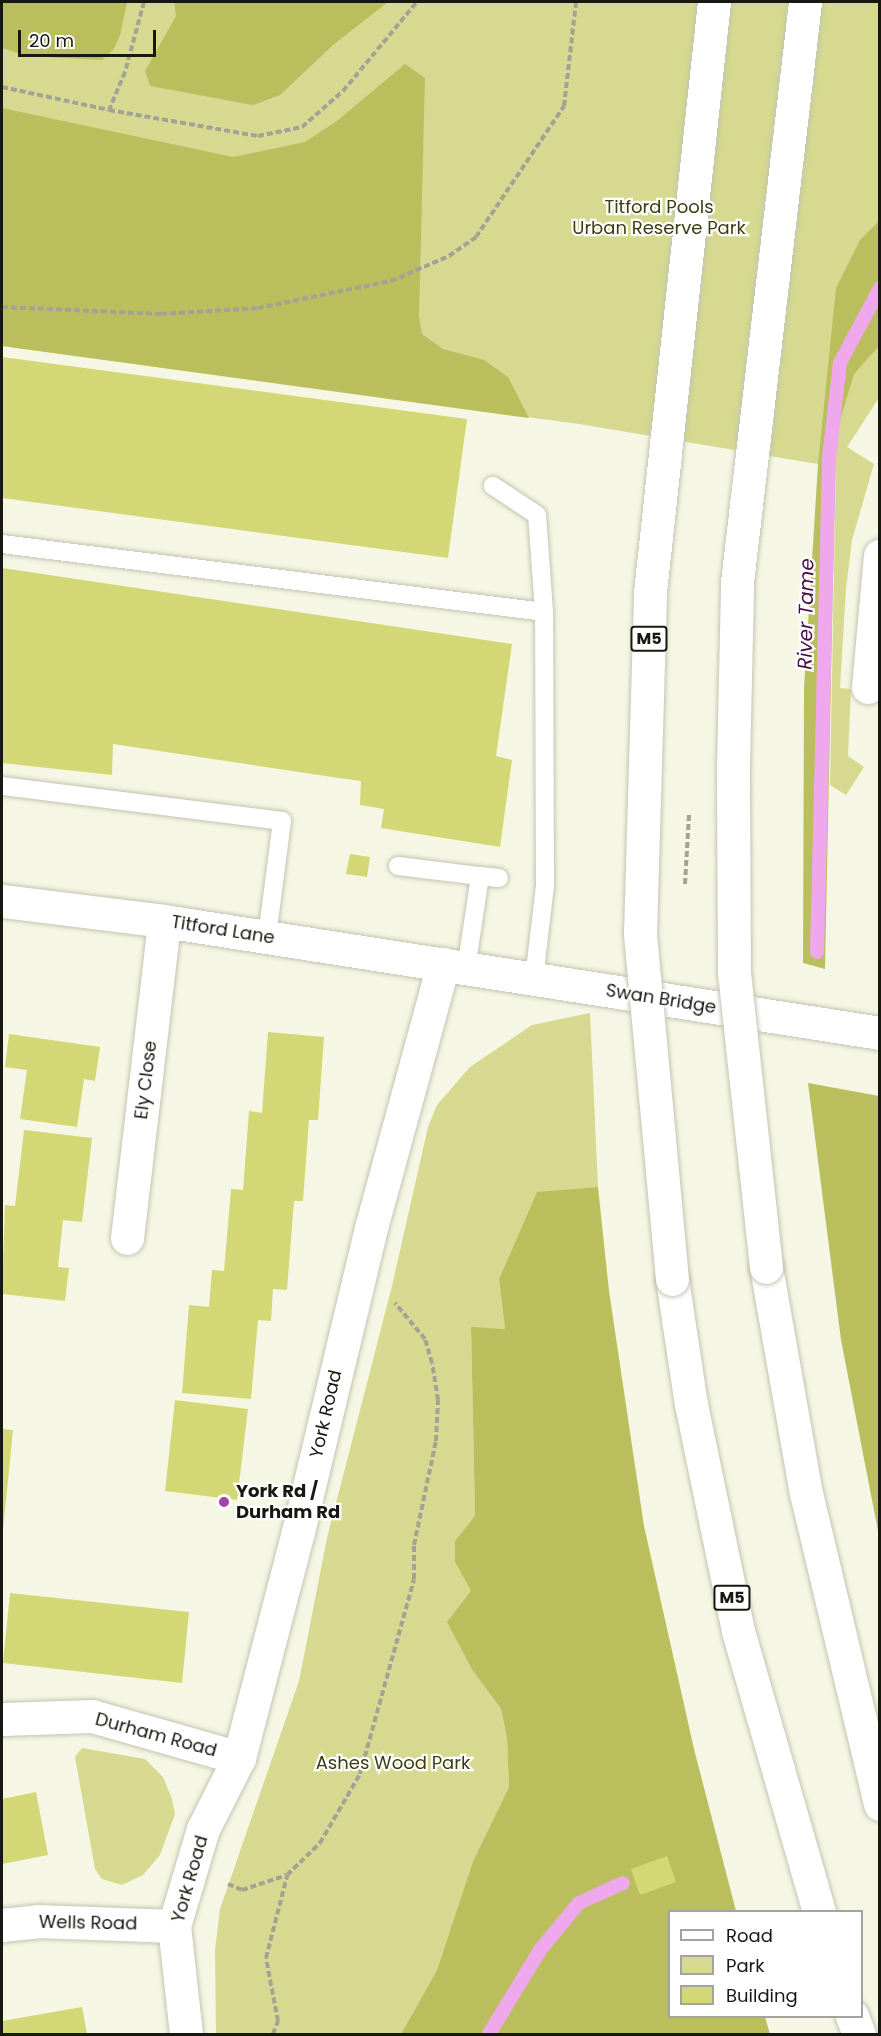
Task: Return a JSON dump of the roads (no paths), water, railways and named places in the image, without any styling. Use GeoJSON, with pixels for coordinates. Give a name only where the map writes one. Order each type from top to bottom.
{"type":"FeatureCollection","features":[{"type":"Feature","properties":{"kind":"main road","name":"M5"},"geometry":{"type":"LineString","coordinates":[[714,2],[650,604],[640,933],[672,1279],[691,1404],[738,1631],[819,1910]]}},
{"type":"Feature","properties":{"kind":"main road"},"geometry":{"type":"LineString","coordinates":[[805,2],[737,582],[734,973],[766,1267],[806,1493],[879,1804]]}},
{"type":"Feature","properties":{"kind":"main road"},"geometry":{"type":"LineString","coordinates":[[868,687],[879,556]]}},
{"type":"Feature","properties":{"kind":"main road","name":"Titford Lane"},"geometry":{"type":"LineString","coordinates":[[2,901],[164,921],[455,966]]}},
{"type":"Feature","properties":{"kind":"main road","name":"Ely Close"},"geometry":{"type":"LineString","coordinates":[[127,1239],[164,921]]}},
{"type":"Feature","properties":{"kind":"main road","name":"Swan Bridge"},"geometry":{"type":"LineString","coordinates":[[455,966],[879,1034]]}},
{"type":"Feature","properties":{"kind":"main road","name":"York Road"},"geometry":{"type":"LineString","coordinates":[[186,2034],[174,1926],[203,1829],[239,1758],[298,1532],[371,1228],[455,966]]}},
{"type":"Feature","properties":{"kind":"main road","name":"Durham Road"},"geometry":{"type":"LineString","coordinates":[[2,1719],[92,1716],[239,1758]]}},
{"type":"Feature","properties":{"kind":"main road","name":"Wells Road"},"geometry":{"type":"LineString","coordinates":[[2,1925],[38,1921],[174,1926]]}},
{"type":"Feature","properties":{"kind":"main road"},"geometry":{"type":"LineString","coordinates":[[853,2018],[859,2034]]}},
{"type":"Feature","properties":{"kind":"lane"},"geometry":{"type":"LineString","coordinates":[[493,486],[537,515],[544,612],[545,874],[534,979]]}},
{"type":"Feature","properties":{"kind":"lane"},"geometry":{"type":"LineString","coordinates":[[2,544],[544,612]]}},
{"type":"Feature","properties":{"kind":"lane"},"geometry":{"type":"LineString","coordinates":[[2,786],[282,821],[267,937]]}},
{"type":"Feature","properties":{"kind":"lane"},"geometry":{"type":"LineString","coordinates":[[398,866],[499,878]]}},
{"type":"Feature","properties":{"kind":"lane"},"geometry":{"type":"LineString","coordinates":[[455,966],[480,876]]}},
{"type":"Feature","properties":{"kind":"waterway","name":"River Tame"},"geometry":{"type":"LineString","coordinates":[[817,952],[829,458],[840,363],[880,288]]}},
{"type":"Feature","properties":{"kind":"waterway"},"geometry":{"type":"LineString","coordinates":[[489,2034],[540,1950],[579,1903],[623,1883]]}},
{"type":"Feature","properties":{"kind":"place","name":"York Rd / Durham Rd"},"geometry":{"type":"Point","coordinates":[224,1502]}},
{"type":"Feature","properties":{"kind":"park label","name":"Titford Pools Urban Reserve Park"},"geometry":{"type":"Point","coordinates":[659,218]}},
{"type":"Feature","properties":{"kind":"park label","name":"Ashes Wood Park"},"geometry":{"type":"Point","coordinates":[393,1763]}}]}
